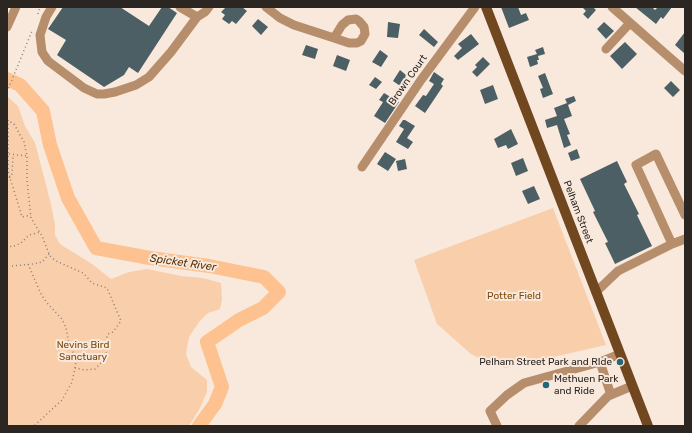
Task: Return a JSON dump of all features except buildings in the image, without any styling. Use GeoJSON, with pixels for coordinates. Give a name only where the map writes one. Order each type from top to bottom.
{"type":"FeatureCollection","features":[{"type":"Feature","properties":{"kind":"main road","name":"Pelham Street"},"geometry":{"type":"LineString","coordinates":[[486,7],[648,426]]}},
{"type":"Feature","properties":{"kind":"street"},"geometry":{"type":"LineString","coordinates":[[7,27],[16,7]]}},
{"type":"Feature","properties":{"kind":"street"},"geometry":{"type":"LineString","coordinates":[[52,7],[46,17],[40,35],[42,52],[48,61],[84,88],[96,94],[115,92],[136,85],[149,76],[171,52],[197,17],[209,7]]}},
{"type":"Feature","properties":{"kind":"street"},"geometry":{"type":"LineString","coordinates":[[180,7],[197,17]]}},
{"type":"Feature","properties":{"kind":"street"},"geometry":{"type":"LineString","coordinates":[[266,7],[280,18],[294,25],[334,38]]}},
{"type":"Feature","properties":{"kind":"street","name":"Brown Court"},"geometry":{"type":"LineString","coordinates":[[362,167],[421,80],[475,7]]}},
{"type":"Feature","properties":{"kind":"street"},"geometry":{"type":"LineString","coordinates":[[612,7],[685,71]]}},
{"type":"Feature","properties":{"kind":"street"},"geometry":{"type":"LineString","coordinates":[[606,49],[630,23]]}},
{"type":"Feature","properties":{"kind":"street"},"geometry":{"type":"LineString","coordinates":[[672,244],[636,165],[656,154],[685,215]]}},
{"type":"Feature","properties":{"kind":"street"},"geometry":{"type":"LineString","coordinates":[[596,292],[618,271],[685,239]]}},
{"type":"Feature","properties":{"kind":"street"},"geometry":{"type":"LineString","coordinates":[[497,426],[490,411],[507,395],[524,383],[600,362],[620,354]]}},
{"type":"Feature","properties":{"kind":"street"},"geometry":{"type":"LineString","coordinates":[[600,362],[611,394]]}},
{"type":"Feature","properties":{"kind":"street"},"geometry":{"type":"LineString","coordinates":[[579,426],[608,396],[632,386]]}},
{"type":"Feature","properties":{"kind":"path"},"geometry":{"type":"LineString","coordinates":[[36,19],[40,7]]}},
{"type":"Feature","properties":{"kind":"path"},"geometry":{"type":"LineString","coordinates":[[7,92],[34,26]]}},
{"type":"Feature","properties":{"kind":"path"},"geometry":{"type":"LineString","coordinates":[[7,120],[9,178],[22,216],[31,215]]}},
{"type":"Feature","properties":{"kind":"path"},"geometry":{"type":"LineString","coordinates":[[7,120],[14,124],[24,142],[27,156],[27,180],[31,218],[40,232],[49,254],[56,261],[83,273],[92,283],[107,288],[120,321],[113,332],[108,334],[106,356],[99,366],[90,370],[75,368]]}},
{"type":"Feature","properties":{"kind":"path"},"geometry":{"type":"LineString","coordinates":[[9,154],[13,156],[27,156]]}},
{"type":"Feature","properties":{"kind":"path"},"geometry":{"type":"LineString","coordinates":[[7,181],[12,174],[13,156]]}},
{"type":"Feature","properties":{"kind":"path"},"geometry":{"type":"LineString","coordinates":[[7,244],[12,247],[21,243],[29,235],[40,232]]}},
{"type":"Feature","properties":{"kind":"path"},"geometry":{"type":"LineString","coordinates":[[12,266],[42,262],[49,254]]}},
{"type":"Feature","properties":{"kind":"path"},"geometry":{"type":"LineString","coordinates":[[28,264],[44,298],[62,319],[76,361],[72,382],[62,400],[34,426]]}},
{"type":"Feature","properties":{"kind":"green space","name":"Nevins Bird Sanctuary"},"geometry":{"type":"Polygon","coordinates":[[[7,96],[18,106],[25,126],[35,143],[50,200],[55,224],[55,235],[60,244],[92,264],[111,279],[129,272],[147,269],[181,276],[203,278],[221,283],[222,300],[220,309],[208,313],[199,322],[189,337],[186,354],[191,367],[207,380],[207,392],[200,408],[189,426],[7,426],[7,96]]]}},
{"type":"Feature","properties":{"kind":"green space","name":"Potter Field"},"geometry":{"type":"Polygon","coordinates":[[[553,208],[606,345],[505,368],[489,363],[471,354],[437,324],[414,260],[553,208]]]}},
{"type":"Feature","properties":{"kind":"waterway","name":"Spicket River"},"geometry":{"type":"LineString","coordinates":[[7,79],[20,85],[43,111],[50,145],[68,198],[96,248],[150,258],[209,266],[264,277],[279,292],[263,308],[239,320],[207,342],[222,387],[215,404],[199,426]]}},
{"type":"Feature","properties":{"kind":"place","name":"Pelham Street Park and RIde"},"geometry":{"type":"Point","coordinates":[620,362]}},
{"type":"Feature","properties":{"kind":"place","name":"Methuen Park and Ride"},"geometry":{"type":"Point","coordinates":[546,385]}}]}
